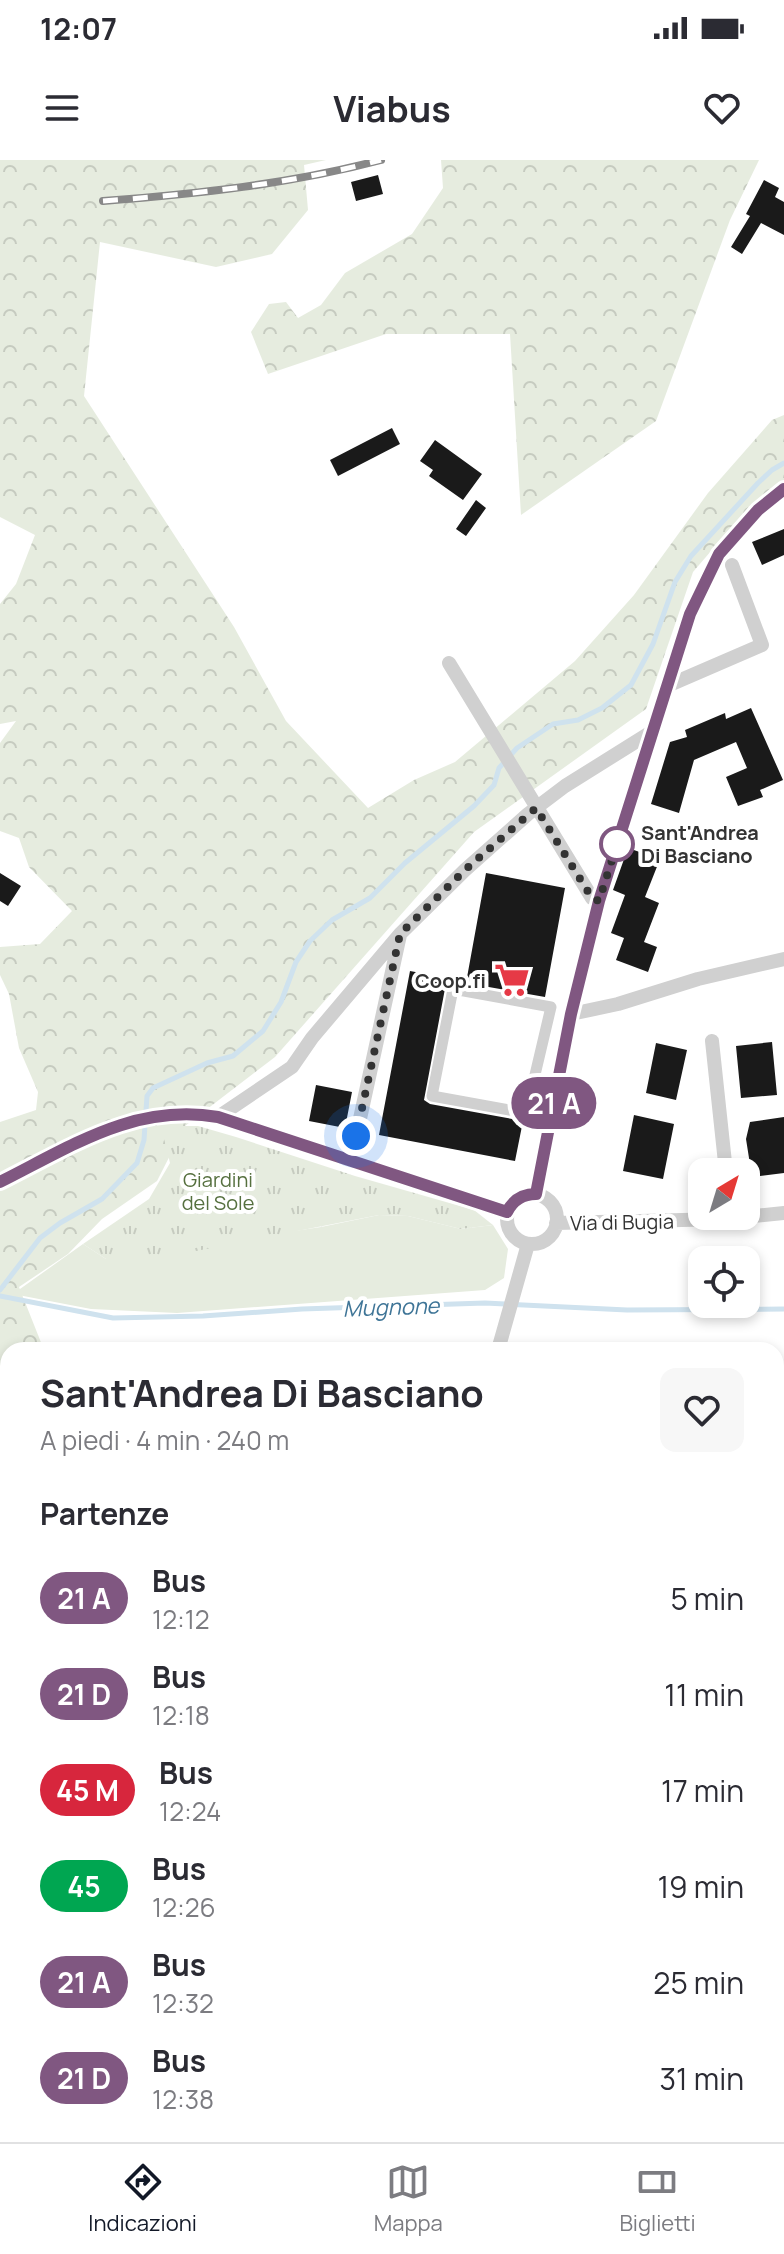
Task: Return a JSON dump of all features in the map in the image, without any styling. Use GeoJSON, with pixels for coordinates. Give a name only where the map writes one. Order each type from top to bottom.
{"type":"FeatureCollection","features":[{"type":"Feature","properties":{"kind":"street"},"geometry":{"type":"LineString","coordinates":[[536,1194],[571,1014],[599,901],[690,614],[719,554],[758,510],[784,489]]}},
{"type":"Feature","properties":{"kind":"street"},"geometry":{"type":"LineString","coordinates":[[667,686],[762,645],[732,565]]}},
{"type":"Feature","properties":{"kind":"street"},"geometry":{"type":"LineString","coordinates":[[449,663],[592,898],[599,901]]}},
{"type":"Feature","properties":{"kind":"street"},"geometry":{"type":"LineString","coordinates":[[218,1117],[292,1067],[312,1038],[400,934],[465,870],[565,786],[653,731]]}},
{"type":"Feature","properties":{"kind":"street"},"geometry":{"type":"LineString","coordinates":[[351,1160],[400,934]]}},
{"type":"Feature","properties":{"kind":"street"},"geometry":{"type":"LineString","coordinates":[[571,1014],[784,959]]}},
{"type":"Feature","properties":{"kind":"street"},"geometry":{"type":"LineString","coordinates":[[453,989],[551,1007],[526,1113],[432,1096],[453,989]]}},
{"type":"Feature","properties":{"kind":"street"},"geometry":{"type":"LineString","coordinates":[[712,1041],[725,1158]]}},
{"type":"Feature","properties":{"kind":"street"},"geometry":{"type":"LineString","coordinates":[[0,1182],[104,1129],[137,1118],[197,1113],[218,1117],[507,1212]]}},
{"type":"Feature","properties":{"kind":"street"},"geometry":{"type":"LineString","coordinates":[[536,1194],[555,1209],[556,1223],[547,1238],[540,1243],[528,1244],[520,1241],[510,1230],[507,1212],[516,1199],[536,1194]]}},
{"type":"Feature","properties":{"kind":"street","name":"Via di Bugia"},"geometry":{"type":"LineString","coordinates":[[760,1215],[784,1213]]}},
{"type":"Feature","properties":{"kind":"street","name":"Via di Bugia"},"geometry":{"type":"LineString","coordinates":[[556,1223],[688,1218]]}},
{"type":"Feature","properties":{"kind":"street"},"geometry":{"type":"LineString","coordinates":[[501,1342],[528,1244]]}},
{"type":"Feature","properties":{"kind":"green space"},"geometry":{"type":"Polygon","coordinates":[[[0,160],[326,160],[304,165],[308,210],[272,254],[216,267],[100,242],[84,396],[234,627],[286,721],[368,808],[414,780],[455,762],[575,661],[634,595],[708,493],[772,420],[784,415],[784,483],[748,508],[693,572],[646,709],[474,832],[275,1057],[185,1126],[157,1181],[102,1219],[68,1254],[19,1287],[41,1342],[0,1342],[0,1122],[36,1110],[38,1092],[19,1048],[9,994],[0,975],[0,947],[40,944],[72,911],[29,867],[19,838],[0,831],[0,743],[16,721],[0,724],[0,604],[16,584],[35,535],[0,517],[0,160]]]}},
{"type":"Feature","properties":{"kind":"green space"},"geometry":{"type":"Polygon","coordinates":[[[441,160],[759,160],[730,220],[656,421],[521,515],[510,334],[386,334],[268,374],[251,332],[269,304],[286,302],[298,318],[321,305],[345,273],[412,234],[443,188],[441,160]]]}},
{"type":"Feature","properties":{"kind":"green space","name":"Giardini del Sole"},"geometry":{"type":"Polygon","coordinates":[[[161,1126],[198,1126],[236,1137],[474,1210],[493,1225],[461,1229],[408,1216],[379,1215],[150,1260],[106,1259],[83,1244],[149,1199],[170,1163],[161,1126]]]}},
{"type":"Feature","properties":{"kind":"green space"},"geometry":{"type":"Polygon","coordinates":[[[379,1215],[408,1216],[461,1229],[493,1225],[508,1249],[504,1278],[485,1290],[177,1313],[91,1309],[13,1294],[83,1244],[106,1259],[321,1227],[379,1215]]]}},
{"type":"Feature","properties":{"kind":"building"},"geometry":{"type":"Polygon","coordinates":[[[378,175],[383,194],[356,201],[351,182],[378,175]]]}},
{"type":"Feature","properties":{"kind":"building"},"geometry":{"type":"Polygon","coordinates":[[[764,180],[779,188],[775,197],[784,202],[784,235],[761,223],[742,254],[731,247],[750,216],[746,214],[764,180]]]}},
{"type":"Feature","properties":{"kind":"building"},"geometry":{"type":"Polygon","coordinates":[[[392,428],[400,444],[338,476],[330,460],[392,428]]]}},
{"type":"Feature","properties":{"kind":"building"},"geometry":{"type":"Polygon","coordinates":[[[435,440],[482,474],[463,500],[429,476],[433,470],[420,461],[435,440]]]}},
{"type":"Feature","properties":{"kind":"building"},"geometry":{"type":"Polygon","coordinates":[[[476,500],[486,508],[466,536],[456,529],[476,500]]]}},
{"type":"Feature","properties":{"kind":"building"},"geometry":{"type":"Polygon","coordinates":[[[784,529],[784,555],[762,565],[752,542],[784,529]]]}},
{"type":"Feature","properties":{"kind":"building"},"geometry":{"type":"Polygon","coordinates":[[[751,708],[783,780],[760,790],[763,797],[738,806],[726,777],[747,768],[736,742],[694,760],[679,813],[651,804],[670,742],[687,737],[685,730],[725,713],[726,719],[751,708]]]}},
{"type":"Feature","properties":{"kind":"building"},"geometry":{"type":"Polygon","coordinates":[[[628,848],[660,859],[645,897],[659,903],[644,942],[657,947],[648,972],[616,960],[624,938],[611,933],[625,895],[613,890],[628,848]]]}},
{"type":"Feature","properties":{"kind":"building"},"geometry":{"type":"Polygon","coordinates":[[[0,873],[21,886],[8,906],[0,901],[0,873]]]}},
{"type":"Feature","properties":{"kind":"building"},"geometry":{"type":"Polygon","coordinates":[[[486,873],[565,888],[545,997],[466,983],[486,873]]]}},
{"type":"Feature","properties":{"kind":"building"},"geometry":{"type":"Polygon","coordinates":[[[410,971],[447,978],[424,1100],[430,1104],[523,1121],[515,1161],[379,1135],[410,971]]]}},
{"type":"Feature","properties":{"kind":"building"},"geometry":{"type":"Polygon","coordinates":[[[772,1042],[777,1095],[741,1098],[736,1046],[772,1042]]]}},
{"type":"Feature","properties":{"kind":"building"},"geometry":{"type":"Polygon","coordinates":[[[656,1043],[687,1050],[676,1100],[646,1093],[656,1043]]]}},
{"type":"Feature","properties":{"kind":"building"},"geometry":{"type":"Polygon","coordinates":[[[316,1085],[352,1092],[345,1128],[309,1121],[316,1085]]]}},
{"type":"Feature","properties":{"kind":"building"},"geometry":{"type":"Polygon","coordinates":[[[634,1115],[674,1124],[663,1179],[623,1171],[634,1115]]]}},
{"type":"Feature","properties":{"kind":"building"},"geometry":{"type":"Polygon","coordinates":[[[784,1117],[784,1173],[760,1176],[760,1158],[749,1158],[746,1139],[750,1122],[784,1117]]]}},
{"type":"Feature","properties":{"kind":"waterway"},"geometry":{"type":"LineString","coordinates":[[0,1290],[40,1238],[102,1199],[137,1163],[144,1140],[147,1096],[153,1088],[207,1063],[233,1056],[263,1031],[281,1002],[296,962],[310,941],[332,920],[370,898],[405,863],[474,806],[494,785],[499,768],[517,748],[553,724],[578,720],[602,708],[631,685],[653,644],[675,582],[691,556],[758,483],[784,463]]}},
{"type":"Feature","properties":{"kind":"waterway","name":"Mugnone"},"geometry":{"type":"LineString","coordinates":[[0,1296],[113,1318],[485,1303],[627,1310],[784,1309]]}},
{"type":"Feature","properties":{"kind":"railway"},"geometry":{"type":"LineString","coordinates":[[103,201],[243,187],[313,176],[381,160]]}},
{"type":"Feature","properties":{"kind":"bus line"},"geometry":{"type":"LineString","coordinates":[[0,1182],[104,1129],[137,1118],[197,1113],[218,1117],[507,1212],[516,1199],[536,1194],[571,1014],[599,901],[690,614],[719,554],[758,510],[784,489]]}},
{"type":"Feature","properties":{"kind":"place","name":"Sant'Andrea Di Basciano"},"geometry":{"type":"Point","coordinates":[617,844]}},
{"type":"Feature","properties":{"kind":"place","name":"Coop.fi"},"geometry":{"type":"Point","coordinates":[512,980]}},
{"type":"Feature","properties":{"kind":"route"},"geometry":{"type":"LineString","coordinates":[[356,1136],[400,934],[465,870],[536,808],[592,898],[599,901],[617,844]]}}]}
